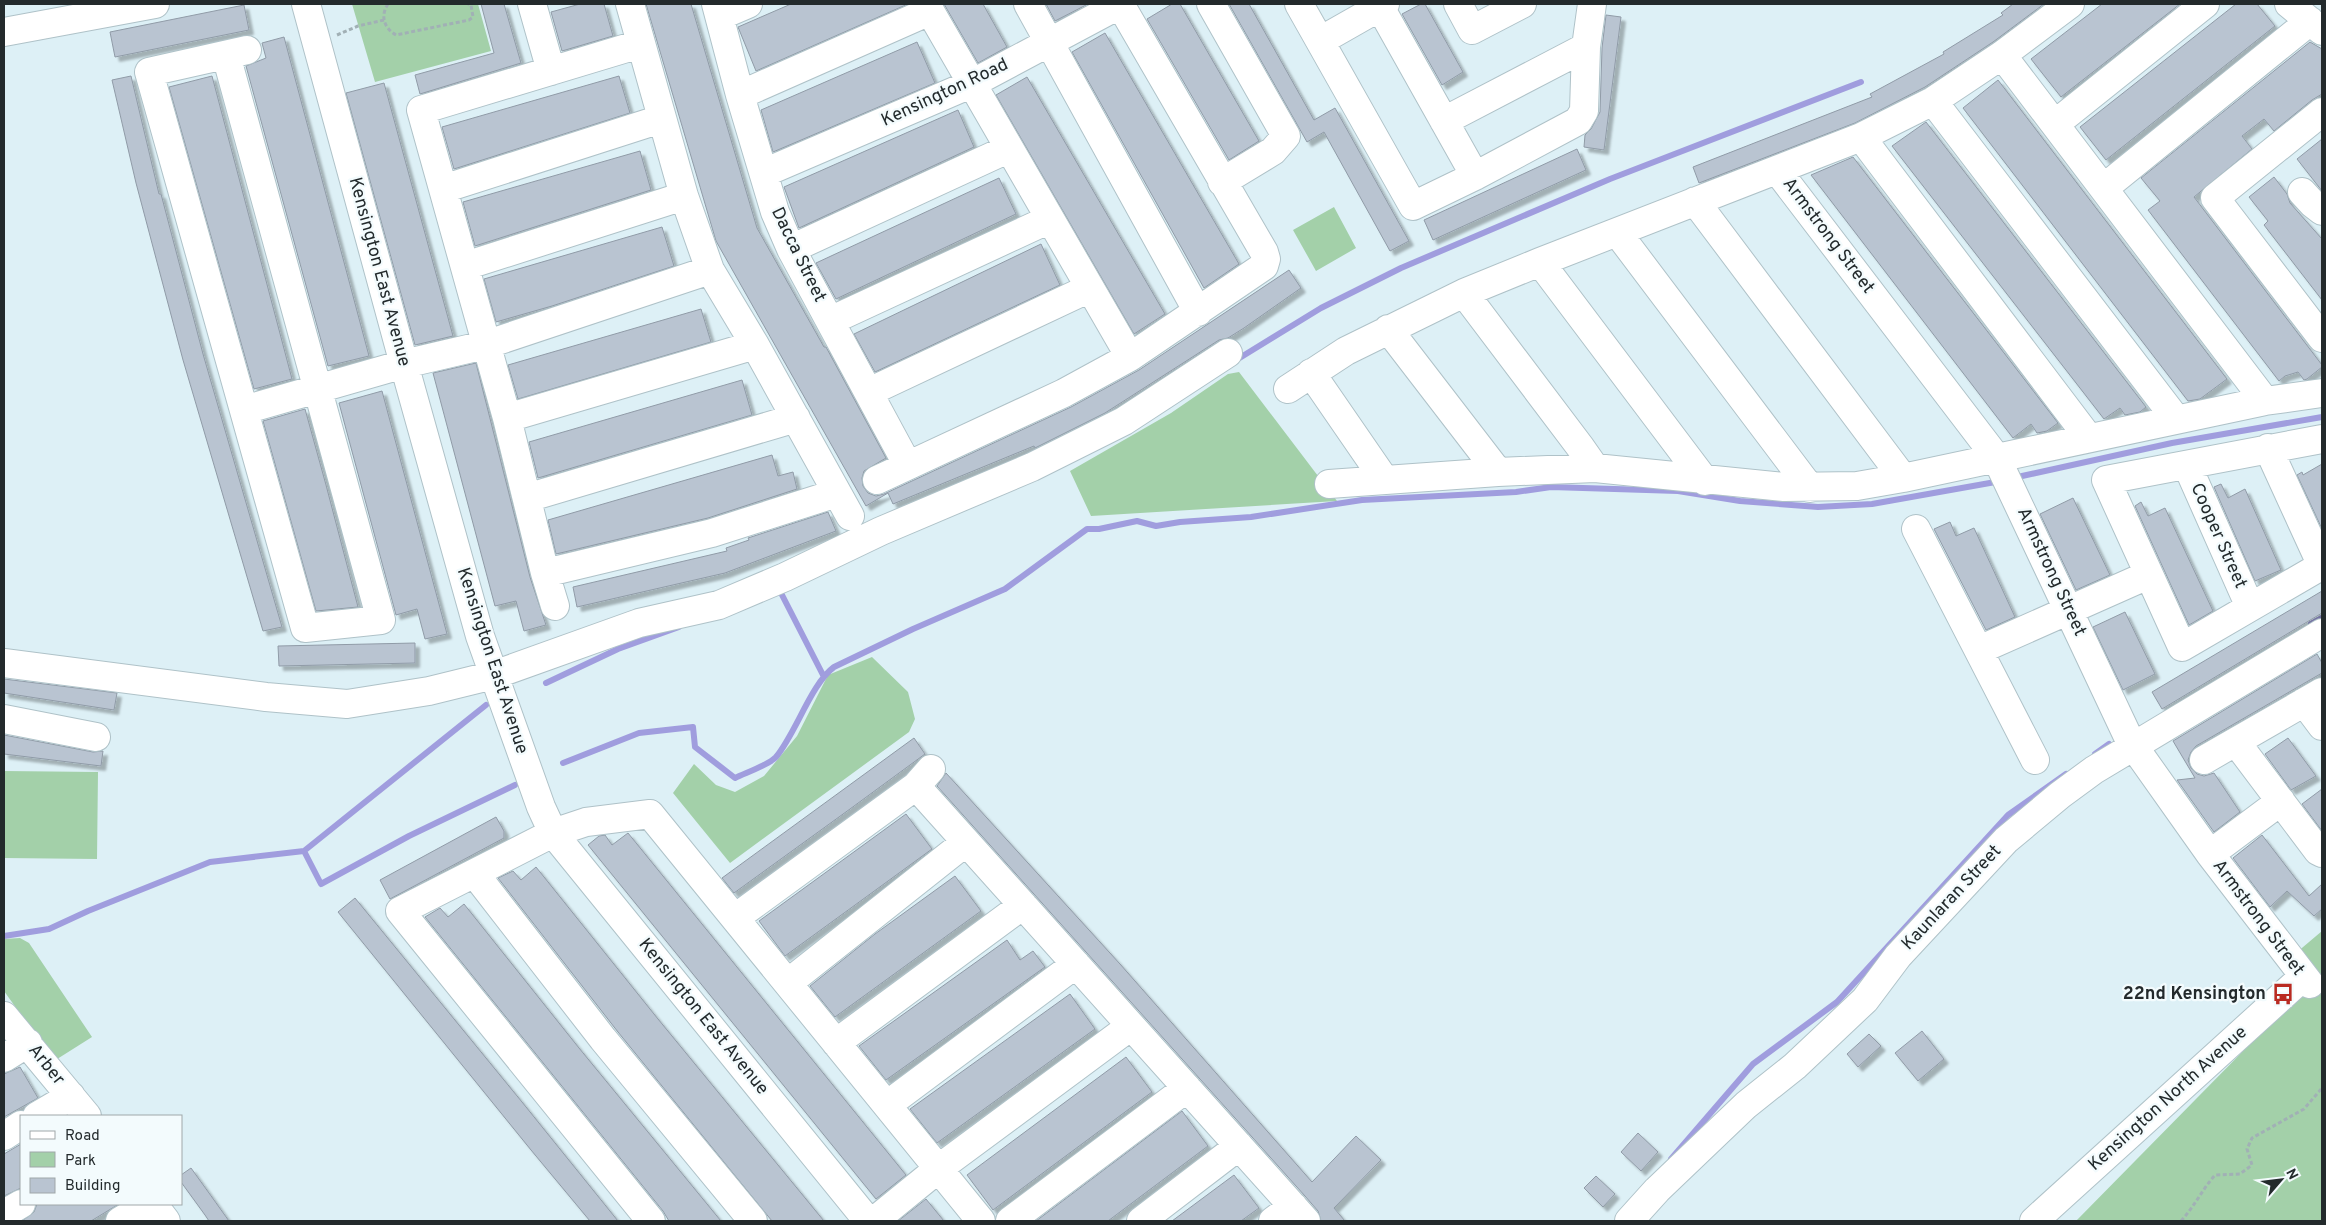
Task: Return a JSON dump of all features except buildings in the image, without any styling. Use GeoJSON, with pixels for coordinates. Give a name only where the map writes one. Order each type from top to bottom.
{"type":"FeatureCollection","features":[{"type":"Feature","properties":{"kind":"street"},"geometry":{"type":"LineString","coordinates":[[4,32],[155,4]]}},
{"type":"Feature","properties":{"kind":"street","name":"Kensington East Avenue"},"geometry":{"type":"LineString","coordinates":[[306,4],[480,636],[541,807],[554,833],[868,1221]]}},
{"type":"Feature","properties":{"kind":"street"},"geometry":{"type":"LineString","coordinates":[[532,4],[551,71]]}},
{"type":"Feature","properties":{"kind":"street"},"geometry":{"type":"LineString","coordinates":[[630,4],[684,196],[710,270],[796,418],[850,516]]}},
{"type":"Feature","properties":{"kind":"street"},"geometry":{"type":"LineString","coordinates":[[718,10],[748,4]]}},
{"type":"Feature","properties":{"kind":"street"},"geometry":{"type":"LineString","coordinates":[[1028,4],[1198,312]]}},
{"type":"Feature","properties":{"kind":"street"},"geometry":{"type":"LineString","coordinates":[[877,480],[907,464],[1064,393],[1130,356],[1264,266],[1266,260],[1264,252],[1120,4]]}},
{"type":"Feature","properties":{"kind":"street","name":"Kensington Road"},"geometry":{"type":"LineString","coordinates":[[764,173],[971,84],[1120,4]]}},
{"type":"Feature","properties":{"kind":"street"},"geometry":{"type":"LineString","coordinates":[[1211,4],[1286,136],[1273,150],[1222,182]]}},
{"type":"Feature","properties":{"kind":"street"},"geometry":{"type":"LineString","coordinates":[[1299,4],[1413,206],[1475,176],[1578,121],[1584,111],[1586,47],[1592,4]]}},
{"type":"Feature","properties":{"kind":"street"},"geometry":{"type":"LineString","coordinates":[[1458,4],[1472,30],[1522,4]]}},
{"type":"Feature","properties":{"kind":"street"},"geometry":{"type":"LineString","coordinates":[[1288,389],[1346,351],[1388,329],[1464,294],[1540,262],[1861,137],[1933,101],[2002,55],[2070,4]]}},
{"type":"Feature","properties":{"kind":"street"},"geometry":{"type":"LineString","coordinates":[[2055,124],[2205,4]]}},
{"type":"Feature","properties":{"kind":"street"},"geometry":{"type":"LineString","coordinates":[[2104,188],[2316,26],[2289,4]]}},
{"type":"Feature","properties":{"kind":"street"},"geometry":{"type":"LineString","coordinates":[[1320,41],[1382,5],[1475,176]]}},
{"type":"Feature","properties":{"kind":"street"},"geometry":{"type":"LineString","coordinates":[[740,96],[928,7],[1008,149],[1130,356]]}},
{"type":"Feature","properties":{"kind":"street","name":"Dacca Street"},"geometry":{"type":"LineString","coordinates":[[718,10],[740,96],[775,212],[791,249],[907,464]]}},
{"type":"Feature","properties":{"kind":"street"},"geometry":{"type":"LineString","coordinates":[[555,606],[545,573],[507,418],[485,345],[421,110],[640,44]]}},
{"type":"Feature","properties":{"kind":"street"},"geometry":{"type":"LineString","coordinates":[[1444,121],[1586,47]]}},
{"type":"Feature","properties":{"kind":"street"},"geometry":{"type":"LineString","coordinates":[[236,52],[317,388],[381,620],[305,628],[149,72],[236,52]]}},
{"type":"Feature","properties":{"kind":"street"},"geometry":{"type":"LineString","coordinates":[[2002,55],[2265,401]]}},
{"type":"Feature","properties":{"kind":"street"},"geometry":{"type":"LineString","coordinates":[[1933,101],[2176,420]]}},
{"type":"Feature","properties":{"kind":"street"},"geometry":{"type":"LineString","coordinates":[[2322,112],[2215,198],[2322,338]]}},
{"type":"Feature","properties":{"kind":"street"},"geometry":{"type":"LineString","coordinates":[[443,190],[661,119]]}},
{"type":"Feature","properties":{"kind":"street"},"geometry":{"type":"LineString","coordinates":[[1861,137],[2088,438]]}},
{"type":"Feature","properties":{"kind":"street"},"geometry":{"type":"LineString","coordinates":[[791,249],[1008,149]]}},
{"type":"Feature","properties":{"kind":"street","name":"Armstrong Street"},"geometry":{"type":"LineString","coordinates":[[1777,170],[2005,473],[2119,720],[2133,746],[2210,854],[2306,980]]}},
{"type":"Feature","properties":{"kind":"street"},"geometry":{"type":"LineString","coordinates":[[2302,192],[2322,211]]}},
{"type":"Feature","properties":{"kind":"street"},"geometry":{"type":"LineString","coordinates":[[465,266],[684,196]]}},
{"type":"Feature","properties":{"kind":"street"},"geometry":{"type":"LineString","coordinates":[[1696,201],[1903,478]]}},
{"type":"Feature","properties":{"kind":"street"},"geometry":{"type":"LineString","coordinates":[[830,321],[1050,219]]}},
{"type":"Feature","properties":{"kind":"street"},"geometry":{"type":"LineString","coordinates":[[1617,232],[1810,488]]}},
{"type":"Feature","properties":{"kind":"street"},"geometry":{"type":"LineString","coordinates":[[1540,262],[1705,481]]}},
{"type":"Feature","properties":{"kind":"street"},"geometry":{"type":"LineString","coordinates":[[244,410],[404,364],[485,345],[710,270]]}},
{"type":"Feature","properties":{"kind":"street"},"geometry":{"type":"LineString","coordinates":[[869,392],[1090,288]]}},
{"type":"Feature","properties":{"kind":"street"},"geometry":{"type":"LineString","coordinates":[[1464,294],[1582,448],[1595,468]]}},
{"type":"Feature","properties":{"kind":"street"},"geometry":{"type":"LineString","coordinates":[[1388,329],[1498,472]]}},
{"type":"Feature","properties":{"kind":"street"},"geometry":{"type":"LineString","coordinates":[[507,418],[754,345]]}},
{"type":"Feature","properties":{"kind":"street"},"geometry":{"type":"LineString","coordinates":[[4,663],[257,696],[347,704],[429,691],[494,675],[639,623],[718,605],[777,580],[881,531],[1032,468],[1124,422],[1228,353]]}},
{"type":"Feature","properties":{"kind":"street"},"geometry":{"type":"LineString","coordinates":[[1310,374],[1384,479]]}},
{"type":"Feature","properties":{"kind":"street"},"geometry":{"type":"LineString","coordinates":[[1329,484],[1498,472],[1595,468],[1705,481],[1810,488],[1857,486],[1903,478],[2005,473],[2088,438],[2265,401],[2322,393]]}},
{"type":"Feature","properties":{"kind":"street"},"geometry":{"type":"LineString","coordinates":[[527,498],[796,418]]}},
{"type":"Feature","properties":{"kind":"street"},"geometry":{"type":"LineString","coordinates":[[2268,448],[2322,566],[2182,647],[2106,480],[2187,466],[2268,448],[2322,438]]}},
{"type":"Feature","properties":{"kind":"street","name":"Cooper Street"},"geometry":{"type":"LineString","coordinates":[[2187,466],[2250,607]]}},
{"type":"Feature","properties":{"kind":"street"},"geometry":{"type":"LineString","coordinates":[[545,573],[712,533],[837,492]]}},
{"type":"Feature","properties":{"kind":"street"},"geometry":{"type":"LineString","coordinates":[[1916,528],[2035,760]]}},
{"type":"Feature","properties":{"kind":"street"},"geometry":{"type":"LineString","coordinates":[[1979,650],[2148,575]]}},
{"type":"Feature","properties":{"kind":"street","name":"Kaunlaran Street"},"geometry":{"type":"LineString","coordinates":[[1629,1221],[1657,1190],[1739,1111],[1795,1066],[1855,1010],[1898,956],[2006,840],[2060,795],[2094,770],[2322,633]]}},
{"type":"Feature","properties":{"kind":"street"},"geometry":{"type":"LineString","coordinates":[[2204,760],[2313,697],[2322,726]]}},
{"type":"Feature","properties":{"kind":"street"},"geometry":{"type":"LineString","coordinates":[[4,719],[96,737]]}},
{"type":"Feature","properties":{"kind":"street"},"geometry":{"type":"LineString","coordinates":[[2236,742],[2320,852]]}},
{"type":"Feature","properties":{"kind":"street"},"geometry":{"type":"LineString","coordinates":[[735,918],[923,778],[966,842],[1239,1146],[1291,1216]]}},
{"type":"Feature","properties":{"kind":"street"},"geometry":{"type":"LineString","coordinates":[[2210,854],[2281,801]]}},
{"type":"Feature","properties":{"kind":"street"},"geometry":{"type":"LineString","coordinates":[[651,1221],[400,911],[554,833],[586,822],[650,814],[981,1221]]}},
{"type":"Feature","properties":{"kind":"street"},"geometry":{"type":"LineString","coordinates":[[788,983],[966,842]]}},
{"type":"Feature","properties":{"kind":"street"},"geometry":{"type":"LineString","coordinates":[[474,874],[604,1039],[753,1221]]}},
{"type":"Feature","properties":{"kind":"street"},"geometry":{"type":"LineString","coordinates":[[836,1043],[1022,905]]}},
{"type":"Feature","properties":{"kind":"street"},"geometry":{"type":"LineString","coordinates":[[887,1105],[1076,964]]}},
{"type":"Feature","properties":{"kind":"street","name":"Kensington North Avenue"},"geometry":{"type":"LineString","coordinates":[[2034,1221],[2306,980]]}},
{"type":"Feature","properties":{"kind":"street","name":"Arber"},"geometry":{"type":"LineString","coordinates":[[4,1016],[79,1106]]}},
{"type":"Feature","properties":{"kind":"street"},"geometry":{"type":"LineString","coordinates":[[874,1221],[938,1169],[1131,1026]]}},
{"type":"Feature","properties":{"kind":"street"},"geometry":{"type":"LineString","coordinates":[[4,1058],[28,1043]]}},
{"type":"Feature","properties":{"kind":"street"},"geometry":{"type":"LineString","coordinates":[[1010,1221],[1187,1088]]}},
{"type":"Feature","properties":{"kind":"street"},"geometry":{"type":"LineString","coordinates":[[41,1115],[79,1106]]}},
{"type":"Feature","properties":{"kind":"street"},"geometry":{"type":"LineString","coordinates":[[4,1136],[20,1127]]}},
{"type":"Feature","properties":{"kind":"street"},"geometry":{"type":"LineString","coordinates":[[1141,1221],[1239,1146]]}},
{"type":"Feature","properties":{"kind":"street"},"geometry":{"type":"LineString","coordinates":[[4,1214],[20,1205]]}},
{"type":"Feature","properties":{"kind":"street"},"geometry":{"type":"LineString","coordinates":[[120,1221],[149,1205]]}},
{"type":"Feature","properties":{"kind":"street"},"geometry":{"type":"LineString","coordinates":[[152,1205],[166,1221]]}},
{"type":"Feature","properties":{"kind":"path"},"geometry":{"type":"LineString","coordinates":[[388,4],[384,13],[384,20],[390,31],[396,35],[469,20],[473,17],[473,12],[471,5],[468,4]]}},
{"type":"Feature","properties":{"kind":"path"},"geometry":{"type":"LineString","coordinates":[[316,40],[384,20]]}},
{"type":"Feature","properties":{"kind":"path"},"geometry":{"type":"LineString","coordinates":[[2181,1221],[2189,1212],[2204,1187],[2215,1175],[2240,1174],[2252,1165],[2246,1149],[2252,1138],[2304,1109],[2322,1088]]}},
{"type":"Feature","properties":{"kind":"green space"},"geometry":{"type":"Polygon","coordinates":[[[352,4],[478,4],[491,51],[375,82],[352,4]]]}},
{"type":"Feature","properties":{"kind":"green space"},"geometry":{"type":"Polygon","coordinates":[[[1334,207],[1356,248],[1316,271],[1293,230],[1334,207]]]}},
{"type":"Feature","properties":{"kind":"green space"},"geometry":{"type":"Polygon","coordinates":[[[1239,372],[1337,501],[1091,516],[1070,471],[1171,413],[1228,374],[1239,372]]]}},
{"type":"Feature","properties":{"kind":"green space"},"geometry":{"type":"Polygon","coordinates":[[[872,657],[908,692],[915,719],[909,732],[730,863],[673,793],[694,764],[716,785],[735,792],[764,776],[797,736],[828,675],[872,657]]]}},
{"type":"Feature","properties":{"kind":"green space"},"geometry":{"type":"Polygon","coordinates":[[[4,771],[98,772],[97,859],[4,858],[4,771]]]}},
{"type":"Feature","properties":{"kind":"green space"},"geometry":{"type":"Polygon","coordinates":[[[2322,931],[2322,1221],[2076,1221],[2316,977],[2296,953],[2322,931]]]}},
{"type":"Feature","properties":{"kind":"green space"},"geometry":{"type":"Polygon","coordinates":[[[20,938],[29,943],[92,1037],[54,1061],[4,991],[4,939],[20,938]]]}},
{"type":"Feature","properties":{"kind":"waterway"},"geometry":{"type":"LineString","coordinates":[[1233,362],[1321,308],[1401,268],[1610,179],[1861,82]]}},
{"type":"Feature","properties":{"kind":"waterway"},"geometry":{"type":"LineString","coordinates":[[2013,478],[2172,443],[2322,417]]}},
{"type":"Feature","properties":{"kind":"waterway"},"geometry":{"type":"LineString","coordinates":[[563,763],[639,733],[693,727],[695,747],[735,778],[757,769],[776,757],[818,685],[834,667],[913,629],[1005,589],[1087,529],[1099,529],[1137,521],[1156,526],[1180,522],[1251,517],[1362,500],[1516,492],[1551,487],[1678,491],[1740,501],[1818,507],[1872,504],[2001,481]]}},
{"type":"Feature","properties":{"kind":"waterway"},"geometry":{"type":"LineString","coordinates":[[775,592],[780,591],[823,675]]}},
{"type":"Feature","properties":{"kind":"waterway"},"geometry":{"type":"LineString","coordinates":[[2311,624],[2322,618]]}},
{"type":"Feature","properties":{"kind":"waterway"},"geometry":{"type":"LineString","coordinates":[[546,683],[618,649],[679,627]]}},
{"type":"Feature","properties":{"kind":"waterway"},"geometry":{"type":"LineString","coordinates":[[304,851],[486,705]]}},
{"type":"Feature","properties":{"kind":"waterway"},"geometry":{"type":"LineString","coordinates":[[2095,754],[2109,744]]}},
{"type":"Feature","properties":{"kind":"waterway"},"geometry":{"type":"LineString","coordinates":[[1671,1159],[1753,1064],[1837,1002],[2008,815],[2066,774]]}},
{"type":"Feature","properties":{"kind":"waterway"},"geometry":{"type":"LineString","coordinates":[[4,936],[49,929],[88,911],[210,862],[304,851],[321,884],[409,836],[515,785]]}},
{"type":"Feature","properties":{"kind":"place","name":"22nd Kensington"},"geometry":{"type":"Point","coordinates":[2283,994]}}]}
